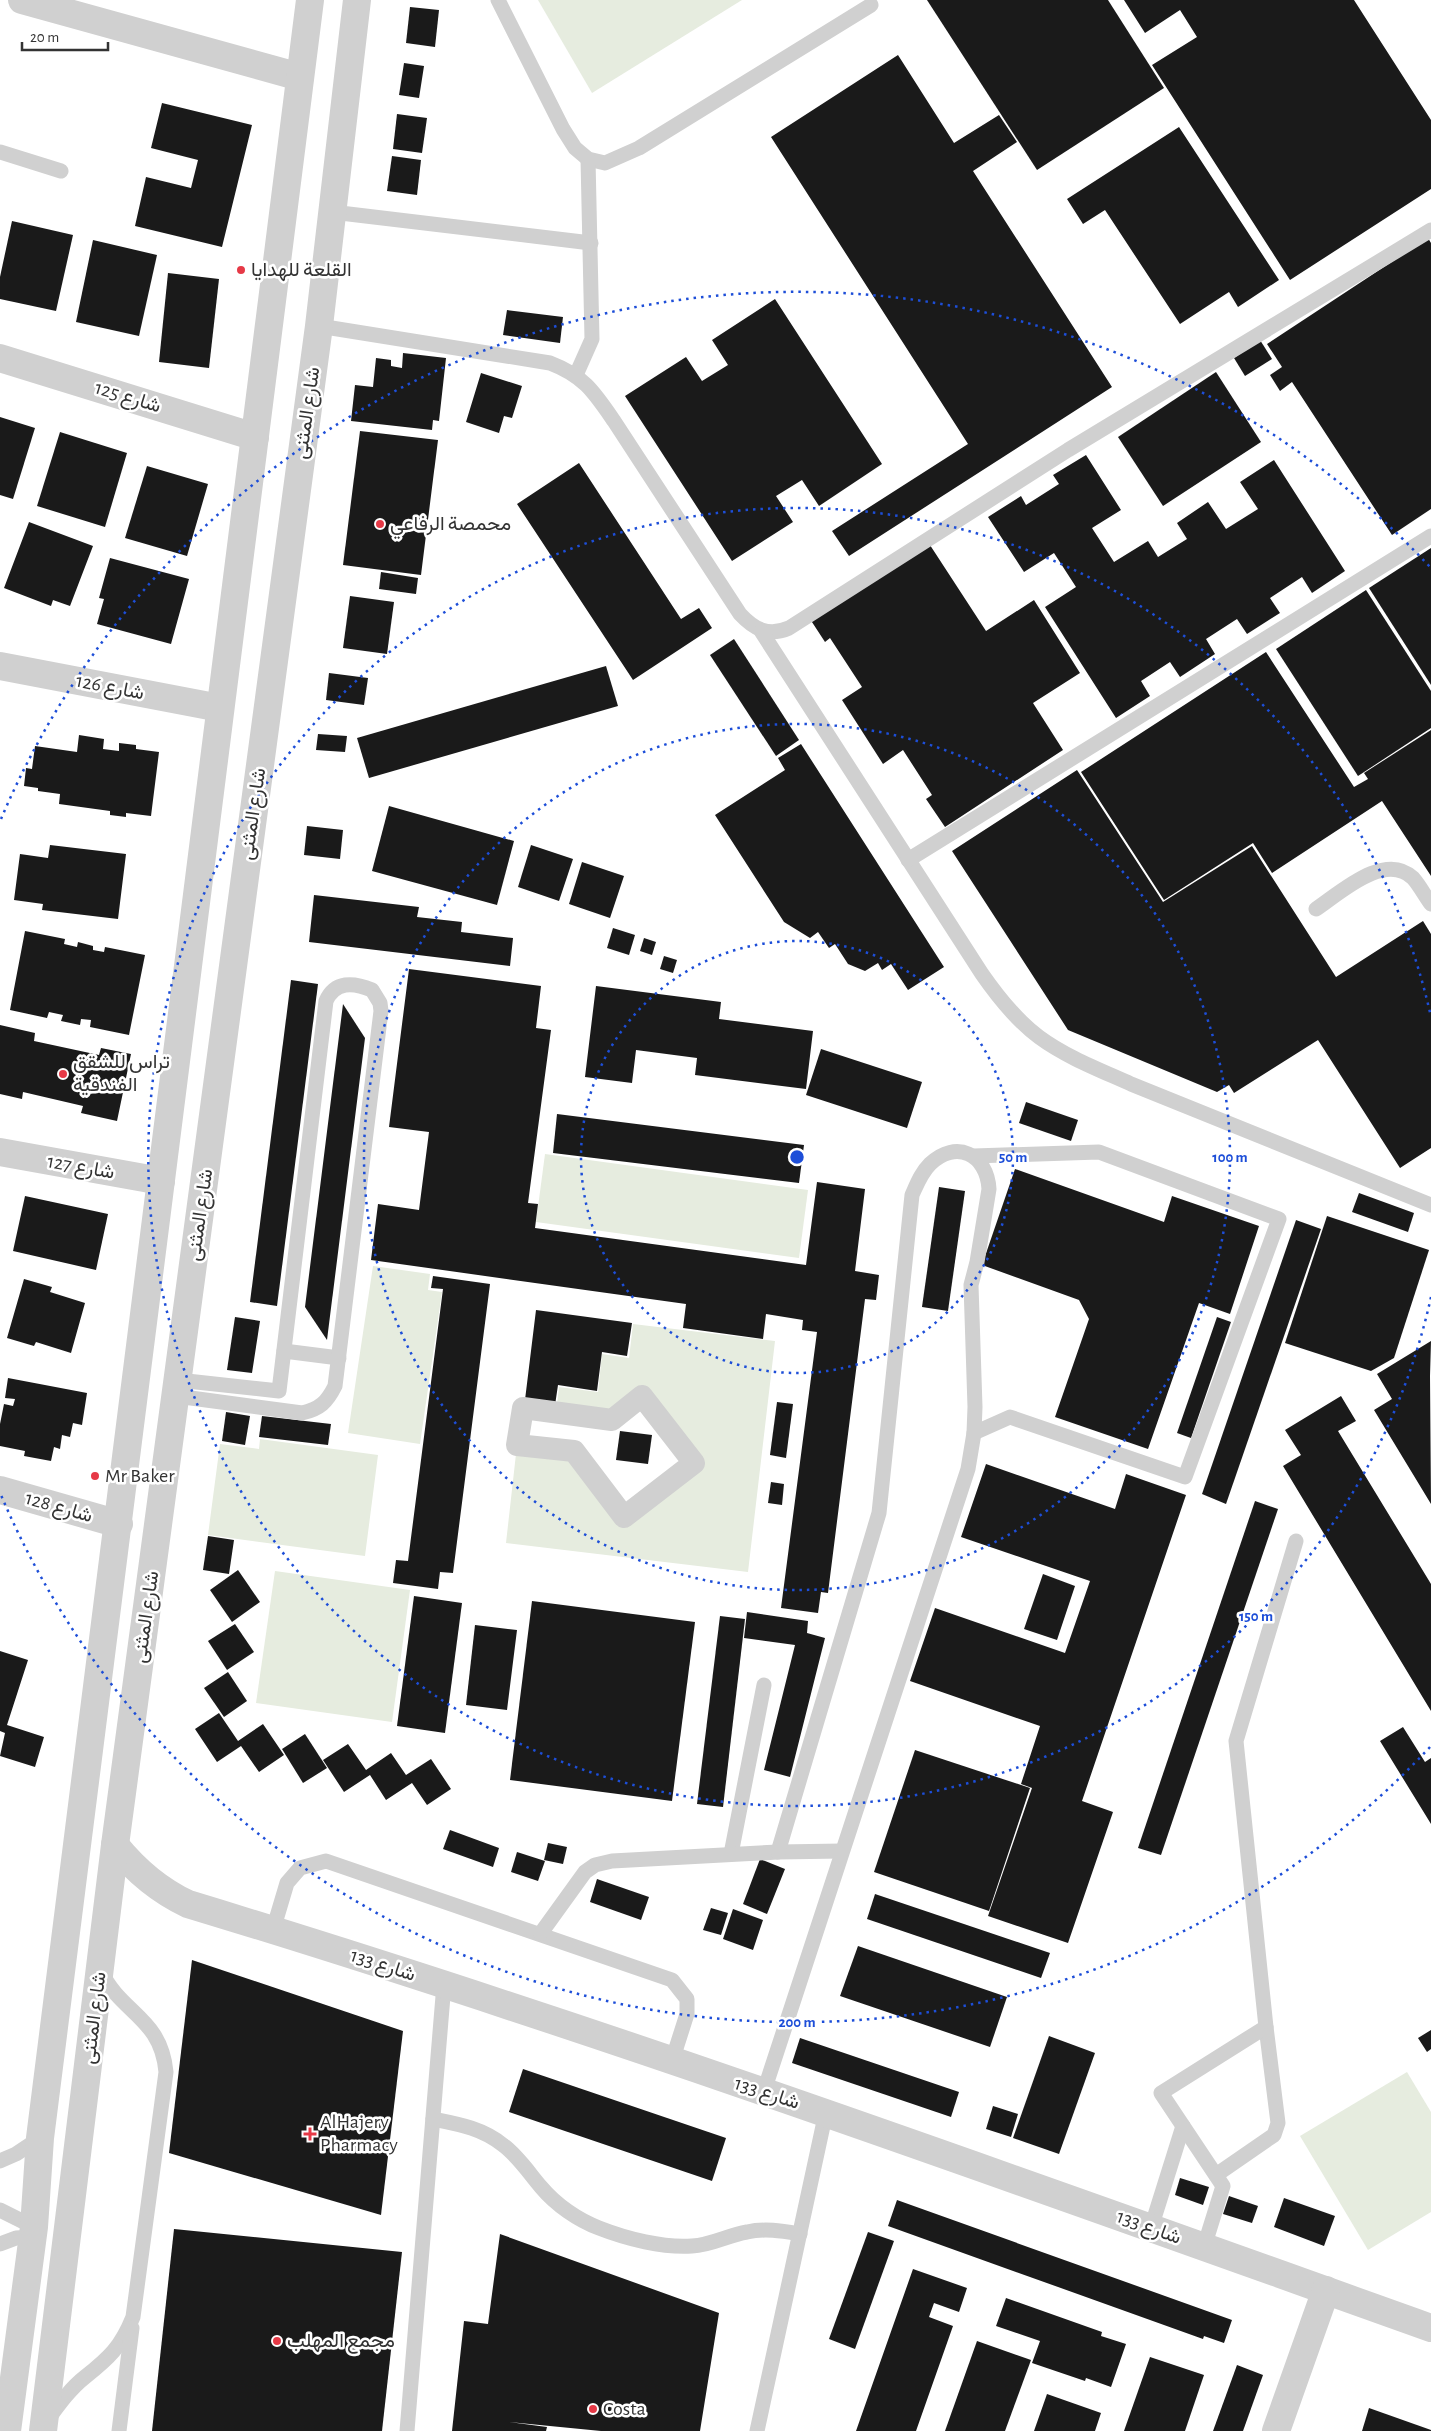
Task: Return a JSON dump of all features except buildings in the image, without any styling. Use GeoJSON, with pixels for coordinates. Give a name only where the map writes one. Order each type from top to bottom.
{"type":"FeatureCollection","features":[{"type":"Feature","properties":{"kind":"street"},"geometry":{"type":"LineString","coordinates":[[22,0],[300,77]]}},
{"type":"Feature","properties":{"kind":"street","name":"شارع المثنى"},"geometry":{"type":"LineString","coordinates":[[7,2431],[33,2232],[40,2138],[310,0]]}},
{"type":"Feature","properties":{"kind":"street","name":"شارع المثنى"},"geometry":{"type":"LineString","coordinates":[[44,2428],[115,1845],[319,326],[357,0]]}},
{"type":"Feature","properties":{"kind":"street","name":"شارع 125"},"geometry":{"type":"LineString","coordinates":[[0,358],[255,437]]}},
{"type":"Feature","properties":{"kind":"street","name":"شارع 126"},"geometry":{"type":"LineString","coordinates":[[0,666],[220,708]]}},
{"type":"Feature","properties":{"kind":"street","name":"شارع 127"},"geometry":{"type":"LineString","coordinates":[[0,1152],[161,1181]]}},
{"type":"Feature","properties":{"kind":"street"},"geometry":{"type":"LineString","coordinates":[[642,1396],[694,1464],[624,1517],[574,1452],[517,1445],[523,1408],[612,1420],[642,1396]]}},
{"type":"Feature","properties":{"kind":"street","name":"شارع 128"},"geometry":{"type":"LineString","coordinates":[[0,1490],[119,1524]]}},
{"type":"Feature","properties":{"kind":"street","name":"شارع 133"},"geometry":{"type":"LineString","coordinates":[[115,1845],[147,1880],[167,1894],[188,1904],[444,1984],[672,2062],[826,2112],[1431,2328]]}},
{"type":"Feature","properties":{"kind":"street"},"geometry":{"type":"LineString","coordinates":[[1276,2431],[1326,2290]]}},
{"type":"Feature","properties":{"kind":"lane"},"geometry":{"type":"LineString","coordinates":[[498,0],[563,128],[576,148],[588,159],[605,163],[639,148],[871,5]]}},
{"type":"Feature","properties":{"kind":"lane"},"geometry":{"type":"LineString","coordinates":[[0,152],[61,171]]}},
{"type":"Feature","properties":{"kind":"lane"},"geometry":{"type":"LineString","coordinates":[[576,375],[592,339],[588,159]]}},
{"type":"Feature","properties":{"kind":"lane"},"geometry":{"type":"LineString","coordinates":[[332,212],[591,243]]}},
{"type":"Feature","properties":{"kind":"lane"},"geometry":{"type":"LineString","coordinates":[[319,326],[550,363],[576,375],[596,395],[614,421],[740,614],[751,626],[761,631],[775,632],[789,628],[1068,450],[1431,230]]}},
{"type":"Feature","properties":{"kind":"lane"},"geometry":{"type":"LineString","coordinates":[[908,860],[1431,536]]}},
{"type":"Feature","properties":{"kind":"lane"},"geometry":{"type":"LineString","coordinates":[[761,631],[982,974],[1013,1015],[1039,1037],[1086,1064],[1431,1205]]}},
{"type":"Feature","properties":{"kind":"lane"},"geometry":{"type":"LineString","coordinates":[[1316,909],[1365,876],[1376,870],[1389,869],[1401,871],[1412,877],[1431,904]]}},
{"type":"Feature","properties":{"kind":"lane"},"geometry":{"type":"LineString","coordinates":[[343,984],[372,990],[380,1003],[381,1011],[336,1386],[328,1400],[316,1410],[302,1412],[285,1411],[177,1388],[279,1392],[326,1001],[336,986],[343,984]]}},
{"type":"Feature","properties":{"kind":"lane"},"geometry":{"type":"LineString","coordinates":[[778,1852],[879,1513],[912,1195],[920,1177],[929,1165],[942,1155],[953,1151],[974,1156],[1099,1152],[1279,1219],[1185,1477],[1010,1417],[974,1433]]}},
{"type":"Feature","properties":{"kind":"lane"},"geometry":{"type":"LineString","coordinates":[[764,2091],[968,1469],[974,1433],[971,1285],[989,1189],[988,1177],[983,1165],[974,1156]]}},
{"type":"Feature","properties":{"kind":"lane"},"geometry":{"type":"LineString","coordinates":[[284,1351],[339,1358]]}},
{"type":"Feature","properties":{"kind":"lane"},"geometry":{"type":"LineString","coordinates":[[1216,2175],[1274,2134],[1278,2123],[1236,1741],[1296,1542]]}},
{"type":"Feature","properties":{"kind":"lane"},"geometry":{"type":"LineString","coordinates":[[731,1854],[764,1685]]}},
{"type":"Feature","properties":{"kind":"lane"},"geometry":{"type":"LineString","coordinates":[[542,1933],[585,1872],[595,1865],[612,1861],[731,1854],[842,1852]]}},
{"type":"Feature","properties":{"kind":"lane"},"geometry":{"type":"LineString","coordinates":[[273,1930],[287,1883],[300,1868],[326,1860],[542,1933],[672,1980],[687,1999],[687,2014],[672,2062]]}},
{"type":"Feature","properties":{"kind":"lane"},"geometry":{"type":"LineString","coordinates":[[100,1968],[110,1988],[155,2033],[164,2059],[166,2072],[119,2431]]}},
{"type":"Feature","properties":{"kind":"lane"},"geometry":{"type":"LineString","coordinates":[[407,2431],[444,1984]]}},
{"type":"Feature","properties":{"kind":"lane"},"geometry":{"type":"LineString","coordinates":[[1204,2247],[1223,2186],[1161,2093],[1266,2027]]}},
{"type":"Feature","properties":{"kind":"lane"},"geometry":{"type":"LineString","coordinates":[[757,2431],[826,2112]]}},
{"type":"Feature","properties":{"kind":"lane"},"geometry":{"type":"LineString","coordinates":[[433,2119],[472,2127],[489,2135],[517,2157],[542,2189],[559,2205],[577,2218],[618,2235],[673,2246],[692,2246],[711,2244],[746,2232],[773,2230],[800,2234]]}},
{"type":"Feature","properties":{"kind":"lane"},"geometry":{"type":"LineString","coordinates":[[1151,2228],[1183,2126]]}},
{"type":"Feature","properties":{"kind":"lane"},"geometry":{"type":"LineString","coordinates":[[0,2161],[16,2154],[40,2138]]}},
{"type":"Feature","properties":{"kind":"lane"},"geometry":{"type":"LineString","coordinates":[[0,2210],[33,2232]]}},
{"type":"Feature","properties":{"kind":"lane"},"geometry":{"type":"LineString","coordinates":[[0,2244],[33,2232]]}},
{"type":"Feature","properties":{"kind":"lane"},"geometry":{"type":"LineString","coordinates":[[44,2428],[70,2392],[85,2377],[97,2369],[118,2347],[133,2317]]}},
{"type":"Feature","properties":{"kind":"shaded area"},"geometry":{"type":"Polygon","coordinates":[[[538,0],[742,0],[592,93],[538,0]]]}},
{"type":"Feature","properties":{"kind":"shaded area"},"geometry":{"type":"Polygon","coordinates":[[[545,1154],[808,1190],[799,1258],[536,1222],[545,1154]]]}},
{"type":"Feature","properties":{"kind":"shaded area"},"geometry":{"type":"Polygon","coordinates":[[[373,1266],[430,1274],[428,1290],[442,1292],[420,1444],[348,1433],[373,1266]]]}},
{"type":"Feature","properties":{"kind":"shaded area"},"geometry":{"type":"Polygon","coordinates":[[[633,1324],[775,1341],[748,1572],[506,1543],[517,1445],[574,1451],[624,1517],[694,1464],[642,1397],[612,1420],[556,1412],[559,1387],[598,1392],[602,1354],[629,1358],[633,1324]]]}},
{"type":"Feature","properties":{"kind":"shaded area"},"geometry":{"type":"Polygon","coordinates":[[[260,1439],[378,1455],[365,1556],[208,1535],[220,1444],[259,1449],[260,1439]]]}},
{"type":"Feature","properties":{"kind":"shaded area"},"geometry":{"type":"Polygon","coordinates":[[[275,1571],[410,1590],[392,1722],[256,1703],[275,1571]]]}},
{"type":"Feature","properties":{"kind":"shaded area"},"geometry":{"type":"Polygon","coordinates":[[[1407,2072],[1431,2112],[1431,2212],[1368,2250],[1300,2136],[1407,2072]]]}},
{"type":"Feature","properties":{"kind":"place","name":"القلعة للهدايا"},"geometry":{"type":"Point","coordinates":[241,270]}},
{"type":"Feature","properties":{"kind":"place","name":"محمصة الرفاعي"},"geometry":{"type":"Point","coordinates":[380,524]}},
{"type":"Feature","properties":{"kind":"place","name":"تراس للشقق الفندقية"},"geometry":{"type":"Point","coordinates":[63,1074]}},
{"type":"Feature","properties":{"kind":"place","name":"Mr Baker"},"geometry":{"type":"Point","coordinates":[95,1476]}},
{"type":"Feature","properties":{"kind":"place","name":"AlHajery Pharmacy"},"geometry":{"type":"Point","coordinates":[310,2134]}},
{"type":"Feature","properties":{"kind":"place","name":"مجمع المهلب"},"geometry":{"type":"Point","coordinates":[277,2341]}},
{"type":"Feature","properties":{"kind":"place","name":"Costa"},"geometry":{"type":"Point","coordinates":[593,2409]}}]}
